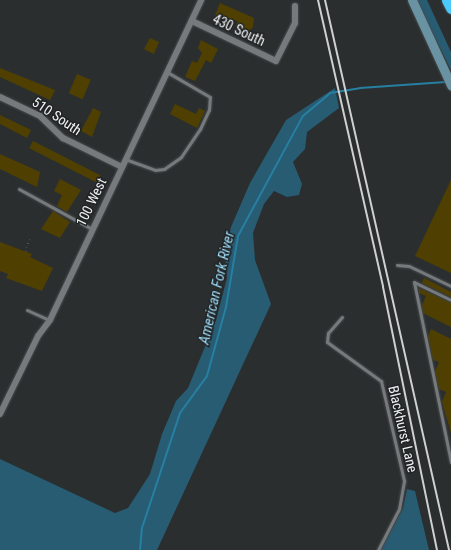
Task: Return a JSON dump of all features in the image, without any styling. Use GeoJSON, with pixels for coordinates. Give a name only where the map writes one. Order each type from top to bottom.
{"type":"FeatureCollection","features":[{"type":"Feature","properties":{"kind":"highway"},"geometry":{"type":"LineString","coordinates":[[447,0],[451,8]]}},
{"type":"Feature","properties":{"kind":"street","name":"100 West"},"geometry":{"type":"LineString","coordinates":[[0,414],[38,336],[50,320],[92,228],[201,0]]}},
{"type":"Feature","properties":{"kind":"street"},"geometry":{"type":"LineString","coordinates":[[412,0],[451,85]]}},
{"type":"Feature","properties":{"kind":"street","name":"430 South"},"geometry":{"type":"LineString","coordinates":[[192,21],[276,61],[295,22],[295,6]]}},
{"type":"Feature","properties":{"kind":"street","name":"510 South"},"geometry":{"type":"LineString","coordinates":[[0,97],[40,116],[63,138],[122,166]]}},
{"type":"Feature","properties":{"kind":"lane"},"geometry":{"type":"LineString","coordinates":[[126,159],[155,170],[164,169],[181,157],[200,129],[209,110],[210,97],[167,72]]}},
{"type":"Feature","properties":{"kind":"lane"},"geometry":{"type":"LineString","coordinates":[[19,189],[92,228]]}},
{"type":"Feature","properties":{"kind":"lane"},"geometry":{"type":"LineString","coordinates":[[397,265],[409,266],[451,286]]}},
{"type":"Feature","properties":{"kind":"lane"},"geometry":{"type":"LineString","coordinates":[[451,300],[414,282],[451,462]]}},
{"type":"Feature","properties":{"kind":"lane"},"geometry":{"type":"LineString","coordinates":[[27,310],[50,320]]}},
{"type":"Feature","properties":{"kind":"lane","name":"Blackhurst Lane"},"geometry":{"type":"LineString","coordinates":[[342,317],[328,333],[327,342],[381,381],[404,481],[399,509],[378,550]]}},
{"type":"Feature","properties":{"kind":"path"},"geometry":{"type":"LineString","coordinates":[[26,251],[30,239]]}},
{"type":"Feature","properties":{"kind":"shaded area"},"geometry":{"type":"Polygon","coordinates":[[[416,0],[427,0],[451,52],[451,70],[416,0]]]}},
{"type":"Feature","properties":{"kind":"shaded area"},"geometry":{"type":"Polygon","coordinates":[[[335,88],[339,108],[307,132],[305,149],[293,162],[302,184],[299,195],[287,197],[274,191],[264,204],[253,233],[255,260],[271,304],[157,550],[0,550],[0,459],[115,513],[128,508],[150,474],[162,434],[176,401],[188,388],[216,320],[227,278],[225,252],[231,227],[250,183],[286,120],[335,88]]]}},
{"type":"Feature","properties":{"kind":"shaded area"},"geometry":{"type":"Polygon","coordinates":[[[407,489],[415,491],[429,550],[381,550],[403,508],[407,489]]]}},
{"type":"Feature","properties":{"kind":"building"},"geometry":{"type":"Polygon","coordinates":[[[220,3],[254,18],[253,27],[249,31],[236,25],[238,21],[215,15],[220,3]]]}},
{"type":"Feature","properties":{"kind":"building"},"geometry":{"type":"Polygon","coordinates":[[[150,38],[159,42],[154,54],[144,49],[150,38]]]}},
{"type":"Feature","properties":{"kind":"building"},"geometry":{"type":"Polygon","coordinates":[[[201,40],[218,49],[211,63],[206,60],[195,81],[185,77],[192,61],[197,63],[202,53],[198,48],[201,40]]]}},
{"type":"Feature","properties":{"kind":"building"},"geometry":{"type":"Polygon","coordinates":[[[0,68],[55,90],[50,100],[0,77],[0,68]]]}},
{"type":"Feature","properties":{"kind":"building"},"geometry":{"type":"Polygon","coordinates":[[[77,74],[91,80],[83,99],[69,93],[77,74]]]}},
{"type":"Feature","properties":{"kind":"building"},"geometry":{"type":"Polygon","coordinates":[[[175,104],[196,114],[199,108],[205,111],[197,128],[170,114],[175,104]]]}},
{"type":"Feature","properties":{"kind":"building"},"geometry":{"type":"Polygon","coordinates":[[[93,108],[101,112],[92,137],[81,131],[93,108]]]}},
{"type":"Feature","properties":{"kind":"building"},"geometry":{"type":"Polygon","coordinates":[[[0,115],[31,130],[27,138],[0,124],[0,115]]]}},
{"type":"Feature","properties":{"kind":"building"},"geometry":{"type":"Polygon","coordinates":[[[33,141],[101,176],[97,183],[29,148],[33,141]]]}},
{"type":"Feature","properties":{"kind":"building"},"geometry":{"type":"Polygon","coordinates":[[[0,154],[40,172],[37,187],[0,169],[0,154]]]}},
{"type":"Feature","properties":{"kind":"building"},"geometry":{"type":"Polygon","coordinates":[[[60,179],[81,190],[67,212],[57,206],[62,195],[54,191],[60,179]]]}},
{"type":"Feature","properties":{"kind":"building"},"geometry":{"type":"Polygon","coordinates":[[[451,180],[451,273],[415,256],[451,180]]]}},
{"type":"Feature","properties":{"kind":"building"},"geometry":{"type":"Polygon","coordinates":[[[53,211],[70,222],[60,238],[41,229],[53,211]]]}},
{"type":"Feature","properties":{"kind":"building"},"geometry":{"type":"Polygon","coordinates":[[[0,242],[32,254],[30,257],[53,268],[42,291],[6,278],[8,274],[0,271],[0,242]]]}},
{"type":"Feature","properties":{"kind":"building"},"geometry":{"type":"Polygon","coordinates":[[[424,278],[451,292],[451,297],[422,283],[424,278]]]}},
{"type":"Feature","properties":{"kind":"building"},"geometry":{"type":"Polygon","coordinates":[[[419,288],[451,303],[451,327],[423,313],[422,305],[426,296],[419,293],[419,288]]]}},
{"type":"Feature","properties":{"kind":"building"},"geometry":{"type":"Polygon","coordinates":[[[431,329],[451,339],[451,433],[442,402],[446,392],[439,389],[435,371],[439,362],[433,360],[428,336],[431,329]]]}},
{"type":"Feature","properties":{"kind":"waterway","name":"American Fork River"},"geometry":{"type":"LineString","coordinates":[[140,550],[142,528],[180,413],[207,376],[226,307],[238,236],[303,116],[330,93],[360,88],[446,82]]}},
{"type":"Feature","properties":{"kind":"railway"},"geometry":{"type":"LineString","coordinates":[[318,0],[383,287],[437,550]]}},
{"type":"Feature","properties":{"kind":"railway"},"geometry":{"type":"LineString","coordinates":[[325,0],[449,550]]}}]}
